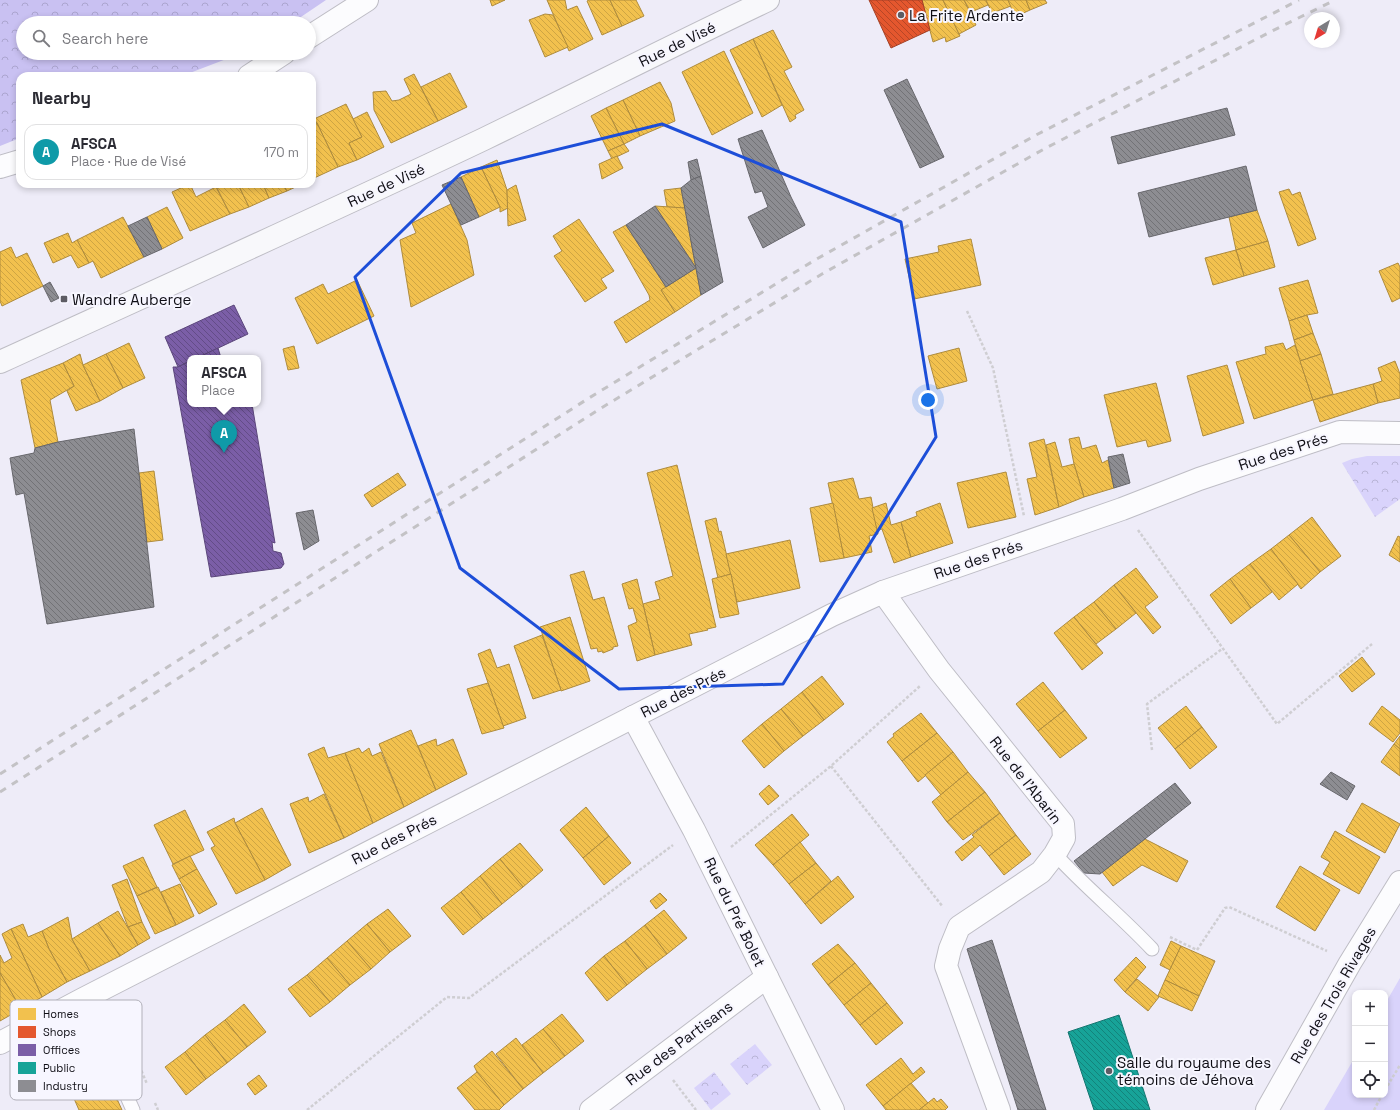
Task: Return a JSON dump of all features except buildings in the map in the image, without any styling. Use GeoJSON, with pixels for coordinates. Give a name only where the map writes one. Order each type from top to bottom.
{"type":"FeatureCollection","features":[{"type":"Feature","properties":{"kind":"street"},"geometry":{"type":"LineString","coordinates":[[316,33],[367,0]]}},
{"type":"Feature","properties":{"kind":"street","name":"Rue de Visé"},"geometry":{"type":"LineString","coordinates":[[0,362],[249,249],[478,142],[666,48],[768,0]]}},
{"type":"Feature","properties":{"kind":"street"},"geometry":{"type":"LineString","coordinates":[[255,72],[273,60]]}},
{"type":"Feature","properties":{"kind":"street"},"geometry":{"type":"LineString","coordinates":[[0,167],[16,162]]}},
{"type":"Feature","properties":{"kind":"street","name":"Rue des Prés"},"geometry":{"type":"LineString","coordinates":[[83,999],[832,615],[883,592],[1122,509],[1199,479],[1340,432],[1400,433]]}},
{"type":"Feature","properties":{"kind":"street","name":"Rue de l'Abarin"},"geometry":{"type":"LineString","coordinates":[[883,592],[939,670],[1063,824],[1064,838],[1055,854],[1041,872],[959,927]]}},
{"type":"Feature","properties":{"kind":"street","name":"Rue du Pré Bolet"},"geometry":{"type":"LineString","coordinates":[[634,717],[694,830],[833,1110]]}},
{"type":"Feature","properties":{"kind":"street","name":"Rue des Trois Rivages"},"geometry":{"type":"LineString","coordinates":[[1267,1110],[1350,963],[1400,882]]}},
{"type":"Feature","properties":{"kind":"street"},"geometry":{"type":"LineString","coordinates":[[959,927],[950,949],[946,966],[999,1110]]}},
{"type":"Feature","properties":{"kind":"street","name":"Rue des Partisans"},"geometry":{"type":"LineString","coordinates":[[591,1110],[767,977]]}},
{"type":"Feature","properties":{"kind":"street","name":"Rue des Prés"},"geometry":{"type":"LineString","coordinates":[[0,1043],[10,1038]]}},
{"type":"Feature","properties":{"kind":"lane"},"geometry":{"type":"LineString","coordinates":[[1055,854],[1152,949]]}},
{"type":"Feature","properties":{"kind":"lane"},"geometry":{"type":"LineString","coordinates":[[128,1100],[133,1110]]}},
{"type":"Feature","properties":{"kind":"path"},"geometry":{"type":"LineString","coordinates":[[967,310],[994,368],[1029,542]]}},
{"type":"Feature","properties":{"kind":"path"},"geometry":{"type":"LineString","coordinates":[[1122,509],[1277,724],[1372,644]]}},
{"type":"Feature","properties":{"kind":"path"},"geometry":{"type":"LineString","coordinates":[[1152,750],[1147,704],[1222,649]]}},
{"type":"Feature","properties":{"kind":"path"},"geometry":{"type":"LineString","coordinates":[[711,864],[831,766],[939,670]]}},
{"type":"Feature","properties":{"kind":"path"},"geometry":{"type":"LineString","coordinates":[[831,766],[959,927]]}},
{"type":"Feature","properties":{"kind":"path"},"geometry":{"type":"LineString","coordinates":[[307,1110],[447,997],[469,998],[694,830]]}},
{"type":"Feature","properties":{"kind":"path"},"geometry":{"type":"LineString","coordinates":[[1136,932],[1169,936],[1197,950],[1225,908],[1229,907],[1350,963]]}},
{"type":"Feature","properties":{"kind":"path"},"geometry":{"type":"LineString","coordinates":[[106,987],[112,1000]]}},
{"type":"Feature","properties":{"kind":"path"},"geometry":{"type":"LineString","coordinates":[[657,1059],[696,1110]]}},
{"type":"Feature","properties":{"kind":"path"},"geometry":{"type":"LineString","coordinates":[[1388,1085],[1400,1065]]}},
{"type":"Feature","properties":{"kind":"path"},"geometry":{"type":"LineString","coordinates":[[142,1072],[149,1088]]}},
{"type":"Feature","properties":{"kind":"path"},"geometry":{"type":"LineString","coordinates":[[1374,1110],[1380,1098]]}},
{"type":"Feature","properties":{"kind":"path"},"geometry":{"type":"LineString","coordinates":[[155,1103],[158,1110]]}},
{"type":"Feature","properties":{"kind":"highlighted area"},"geometry":{"type":"Polygon","coordinates":[[[662,124],[901,222],[936,437],[783,684],[619,689],[460,568],[355,277],[461,173],[662,124]]]}},
{"type":"Feature","properties":{"kind":"green space"},"geometry":{"type":"Polygon","coordinates":[[[0,0],[326,0],[302,16],[16,16],[16,60],[224,60],[192,72],[16,72],[16,140],[0,146],[0,0]]]}},
{"type":"Feature","properties":{"kind":"green space"},"geometry":{"type":"Polygon","coordinates":[[[1367,456],[1400,456],[1400,499],[1375,517],[1342,463],[1367,456]]]}},
{"type":"Feature","properties":{"kind":"green space"},"geometry":{"type":"Polygon","coordinates":[[[1400,978],[1400,1110],[1324,1110],[1352,1062],[1352,1098],[1388,1098],[1388,999],[1400,978]]]}},
{"type":"Feature","properties":{"kind":"green space"},"geometry":{"type":"Polygon","coordinates":[[[755,1044],[772,1065],[747,1085],[730,1064],[755,1044]]]}},
{"type":"Feature","properties":{"kind":"green space"},"geometry":{"type":"Polygon","coordinates":[[[714,1072],[731,1094],[711,1110],[694,1088],[714,1072]]]}},
{"type":"Feature","properties":{"kind":"railway"},"geometry":{"type":"LineString","coordinates":[[0,774],[589,398],[815,260],[1036,135],[1299,0]]}},
{"type":"Feature","properties":{"kind":"railway"},"geometry":{"type":"LineString","coordinates":[[0,792],[598,410],[822,274],[1044,149],[1335,0]]}},
{"type":"Feature","properties":{"kind":"place","name":"La Frite Ardente"},"geometry":{"type":"Point","coordinates":[901,15]}},
{"type":"Feature","properties":{"kind":"place","name":"Wandre Auberge"},"geometry":{"type":"Point","coordinates":[64,299]}},
{"type":"Feature","properties":{"kind":"place","name":"AFSCA"},"geometry":{"type":"Point","coordinates":[224,453]}},
{"type":"Feature","properties":{"kind":"place","name":"Salle du royaume des témoins de Jéhova"},"geometry":{"type":"Point","coordinates":[1109,1071]}}]}
